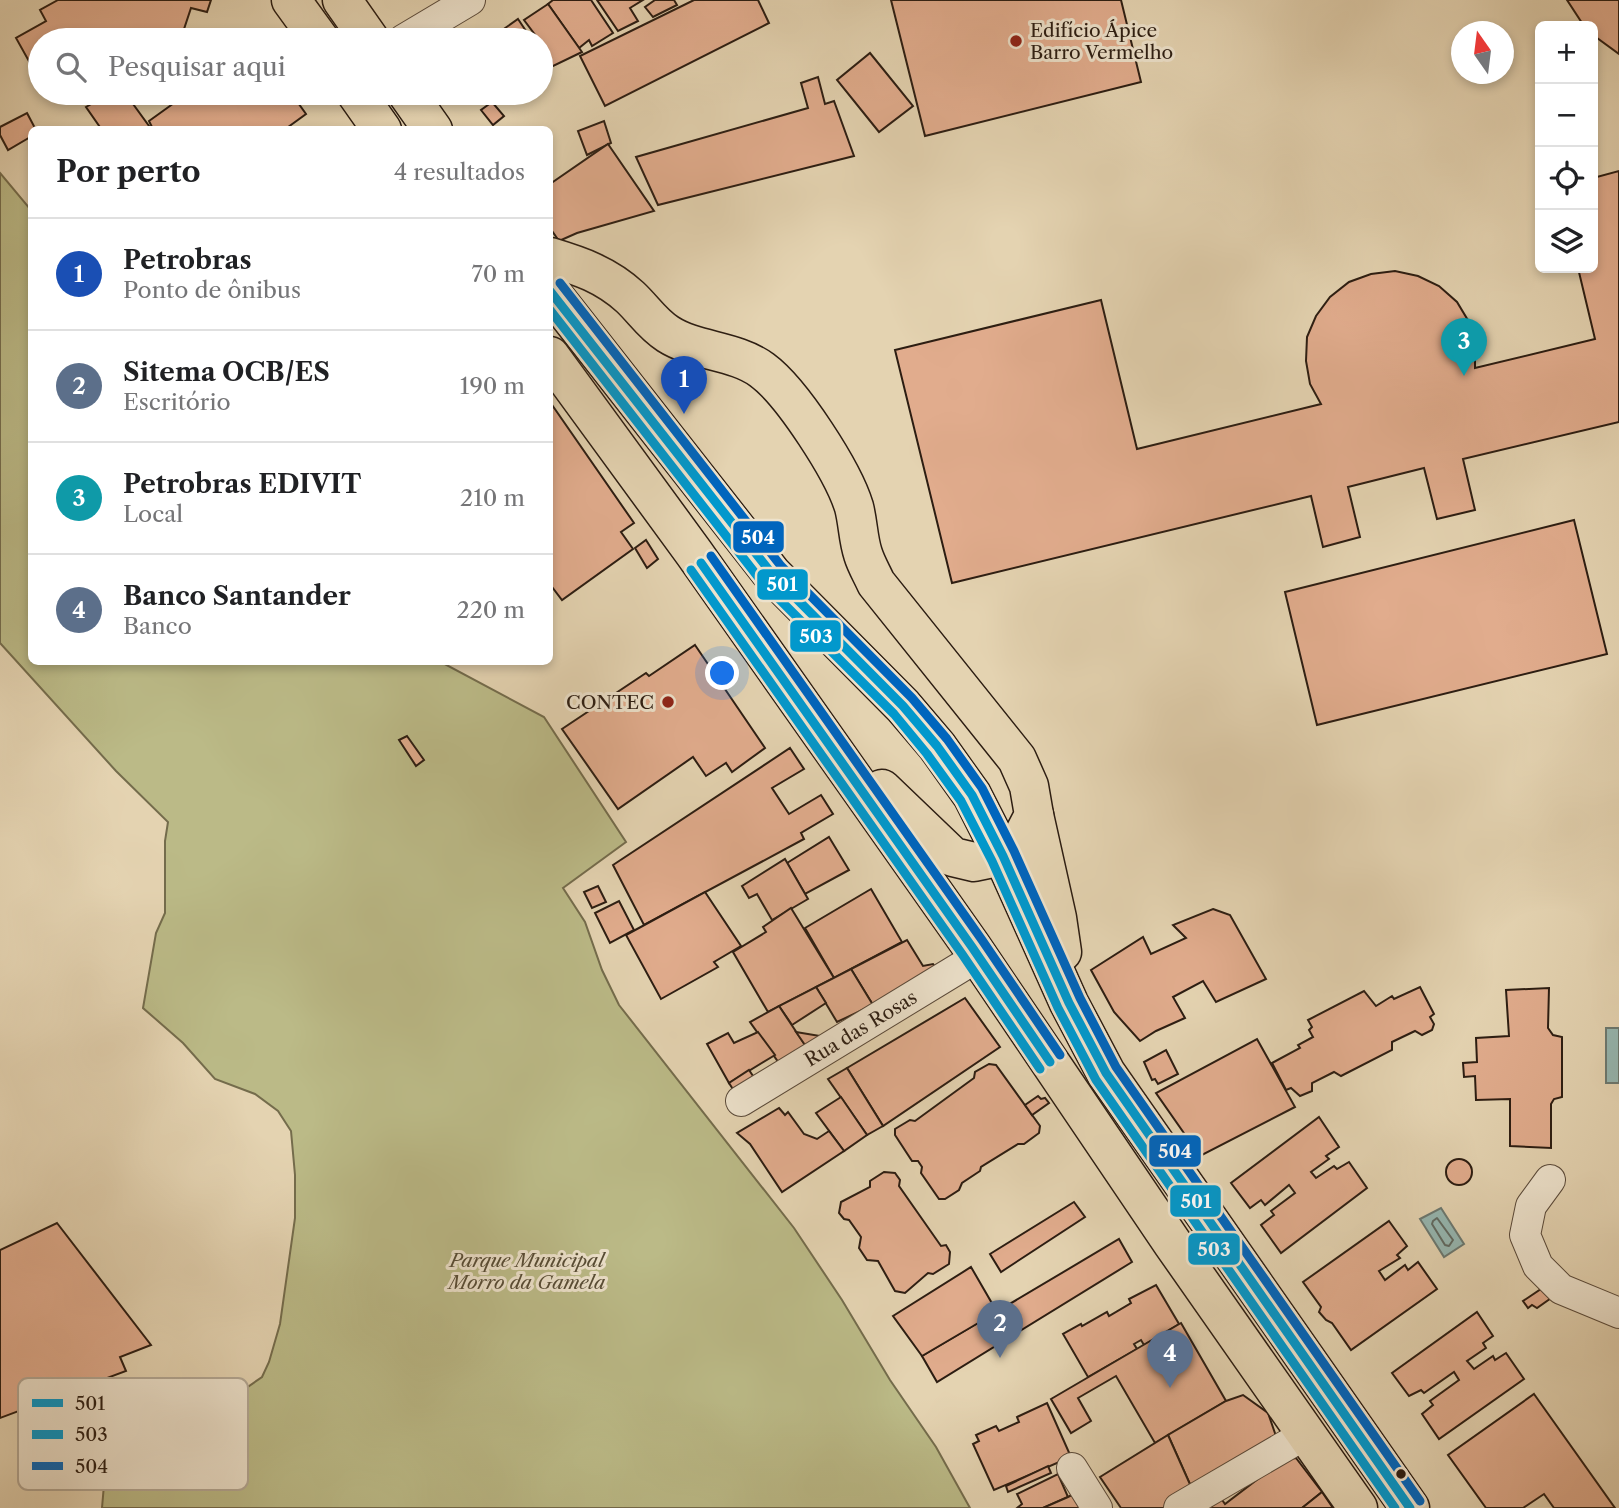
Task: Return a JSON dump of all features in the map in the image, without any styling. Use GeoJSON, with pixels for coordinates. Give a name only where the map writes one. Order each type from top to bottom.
{"type":"FeatureCollection","features":[{"type":"Feature","properties":{"kind":"main road"},"geometry":{"type":"LineString","coordinates":[[291,0],[311,28]]}},
{"type":"Feature","properties":{"kind":"main road"},"geometry":{"type":"LineString","coordinates":[[342,0],[362,28]]}},
{"type":"Feature","properties":{"kind":"main road"},"geometry":{"type":"LineString","coordinates":[[364,105],[379,126]]}},
{"type":"Feature","properties":{"kind":"main road"},"geometry":{"type":"LineString","coordinates":[[415,105],[430,126]]}},
{"type":"Feature","properties":{"kind":"main road"},"geometry":{"type":"LineString","coordinates":[[553,258],[607,278],[631,298],[657,327],[678,340],[731,356],[761,370],[790,398],[826,449],[853,505],[862,552],[876,583],[1017,758],[1029,786],[1057,918],[1069,1003]]}},
{"type":"Feature","properties":{"kind":"main road"},"geometry":{"type":"LineString","coordinates":[[631,298],[607,288],[591,291],[554,309],[772,574],[902,706],[937,746],[972,795],[1003,856],[1069,1003],[1106,1073],[1410,1508]]}},
{"type":"Feature","properties":{"kind":"main road"},"geometry":{"type":"LineString","coordinates":[[553,360],[979,956],[1173,1244],[1358,1508]]}},
{"type":"Feature","properties":{"kind":"main road"},"geometry":{"type":"LineString","coordinates":[[813,721],[953,857],[974,862],[1003,856],[1021,840],[1034,815]]}},
{"type":"Feature","properties":{"kind":"street"},"geometry":{"type":"LineString","coordinates":[[424,28],[470,0]]}},
{"type":"Feature","properties":{"kind":"street","name":"Rua das Rosas"},"geometry":{"type":"LineString","coordinates":[[741,1101],[979,956]]}},
{"type":"Feature","properties":{"kind":"street"},"geometry":{"type":"LineString","coordinates":[[1550,1180],[1531,1206],[1525,1235],[1538,1266],[1561,1289],[1619,1313]]}},
{"type":"Feature","properties":{"kind":"street"},"geometry":{"type":"LineString","coordinates":[[1179,1508],[1306,1434]]}},
{"type":"Feature","properties":{"kind":"street"},"geometry":{"type":"LineString","coordinates":[[1072,1468],[1097,1508]]}},
{"type":"Feature","properties":{"kind":"green space","name":"Parque Municipal Morro da Gamela"},"geometry":{"type":"Polygon","coordinates":[[[0,173],[28,206],[28,665],[447,665],[544,717],[626,842],[563,888],[585,922],[602,970],[619,1005],[794,1228],[842,1300],[890,1380],[936,1447],[970,1508],[102,1508],[104,1490],[248,1490],[248,1387],[262,1377],[280,1324],[295,1218],[291,1131],[278,1111],[255,1094],[215,1079],[183,1043],[143,1008],[156,933],[165,913],[165,841],[168,822],[116,771],[0,643],[0,173]]]}},
{"type":"Feature","properties":{"kind":"water"},"geometry":{"type":"Polygon","coordinates":[[[1606,1028],[1619,1028],[1619,1083],[1606,1083],[1606,1028]]]}},
{"type":"Feature","properties":{"kind":"water"},"geometry":{"type":"Polygon","coordinates":[[[1441,1208],[1464,1244],[1444,1257],[1420,1219],[1441,1208]]]}},
{"type":"Feature","properties":{"kind":"building"},"geometry":{"type":"Polygon","coordinates":[[[58,0],[211,0],[207,12],[191,8],[184,28],[34,28],[46,21],[40,10],[58,0]]]}},
{"type":"Feature","properties":{"kind":"building"},"geometry":{"type":"Polygon","coordinates":[[[553,0],[591,0],[613,33],[592,46],[589,40],[579,48],[548,4],[553,0]]]}},
{"type":"Feature","properties":{"kind":"building"},"geometry":{"type":"Polygon","coordinates":[[[597,0],[643,0],[630,8],[638,21],[618,31],[597,0]]]}},
{"type":"Feature","properties":{"kind":"building"},"geometry":{"type":"Polygon","coordinates":[[[655,0],[674,0],[677,5],[653,17],[645,7],[655,0]]]}},
{"type":"Feature","properties":{"kind":"building"},"geometry":{"type":"Polygon","coordinates":[[[694,0],[758,0],[769,23],[605,106],[580,56],[694,0]]]}},
{"type":"Feature","properties":{"kind":"building","name":"Edifício Ápice Barro Vermelho"},"geometry":{"type":"Polygon","coordinates":[[[891,0],[1121,0],[1141,82],[925,136],[891,0]]]}},
{"type":"Feature","properties":{"kind":"building"},"geometry":{"type":"Polygon","coordinates":[[[1567,0],[1619,0],[1619,54],[1598,39],[1598,21],[1581,21],[1567,0]]]}},
{"type":"Feature","properties":{"kind":"building"},"geometry":{"type":"Polygon","coordinates":[[[548,4],[582,52],[553,66],[553,28],[530,28],[524,20],[548,4]]]}},
{"type":"Feature","properties":{"kind":"building"},"geometry":{"type":"Polygon","coordinates":[[[518,19],[524,28],[505,28],[518,19]]]}},
{"type":"Feature","properties":{"kind":"building"},"geometry":{"type":"Polygon","coordinates":[[[28,31],[28,60],[16,38],[28,31]]]}},
{"type":"Feature","properties":{"kind":"building"},"geometry":{"type":"Polygon","coordinates":[[[870,53],[913,106],[879,132],[837,80],[870,53]]]}},
{"type":"Feature","properties":{"kind":"building"},"geometry":{"type":"Polygon","coordinates":[[[818,77],[825,104],[834,101],[854,156],[658,205],[636,157],[808,108],[801,83],[818,77]]]}},
{"type":"Feature","properties":{"kind":"building"},"geometry":{"type":"Polygon","coordinates":[[[134,105],[149,126],[99,126],[86,107],[134,105]]]}},
{"type":"Feature","properties":{"kind":"building"},"geometry":{"type":"Polygon","coordinates":[[[171,105],[300,105],[306,114],[290,126],[152,126],[149,121],[171,105]]]}},
{"type":"Feature","properties":{"kind":"building"},"geometry":{"type":"Polygon","coordinates":[[[488,105],[495,105],[504,116],[493,125],[481,110],[488,105]]]}},
{"type":"Feature","properties":{"kind":"building"},"geometry":{"type":"Polygon","coordinates":[[[27,113],[34,126],[28,126],[28,138],[8,150],[0,135],[0,127],[27,113]]]}},
{"type":"Feature","properties":{"kind":"building"},"geometry":{"type":"Polygon","coordinates":[[[604,121],[611,143],[587,155],[578,131],[604,121]]]}},
{"type":"Feature","properties":{"kind":"building"},"geometry":{"type":"Polygon","coordinates":[[[608,144],[654,211],[577,233],[559,241],[553,232],[553,182],[608,144]]]}},
{"type":"Feature","properties":{"kind":"building"},"geometry":{"type":"Polygon","coordinates":[[[1619,171],[1619,422],[1463,459],[1475,510],[1437,519],[1424,468],[1348,487],[1360,537],[1323,547],[1311,496],[952,583],[895,350],[1101,300],[1137,449],[1321,404],[1310,384],[1306,361],[1307,337],[1316,316],[1330,297],[1349,282],[1371,274],[1395,271],[1418,276],[1439,286],[1457,302],[1469,322],[1475,345],[1475,368],[1595,339],[1579,273],[1598,273],[1598,177],[1619,171]]]}},
{"type":"Feature","properties":{"kind":"building"},"geometry":{"type":"Polygon","coordinates":[[[553,406],[634,523],[621,532],[633,549],[562,600],[553,588],[553,406]]]}},
{"type":"Feature","properties":{"kind":"building"},"geometry":{"type":"Polygon","coordinates":[[[1574,520],[1607,654],[1317,725],[1285,592],[1574,520]]]}},
{"type":"Feature","properties":{"kind":"building"},"geometry":{"type":"Polygon","coordinates":[[[646,540],[658,559],[647,568],[635,548],[646,540]]]}},
{"type":"Feature","properties":{"kind":"building","name":"CONTEC"},"geometry":{"type":"Polygon","coordinates":[[[695,645],[765,748],[732,772],[726,763],[706,776],[693,757],[618,809],[562,729],[646,673],[649,676],[695,645]]]}},
{"type":"Feature","properties":{"kind":"building"},"geometry":{"type":"Polygon","coordinates":[[[407,736],[424,760],[416,766],[399,740],[407,736]]]}},
{"type":"Feature","properties":{"kind":"building"},"geometry":{"type":"Polygon","coordinates":[[[790,748],[804,769],[772,788],[789,814],[821,795],[833,814],[801,833],[804,839],[644,925],[613,865],[790,748]]]}},
{"type":"Feature","properties":{"kind":"building"},"geometry":{"type":"Polygon","coordinates":[[[829,837],[849,870],[805,894],[787,863],[829,837]]]}},
{"type":"Feature","properties":{"kind":"building"},"geometry":{"type":"Polygon","coordinates":[[[785,859],[808,899],[772,920],[757,894],[749,898],[742,886],[785,859]]]}},
{"type":"Feature","properties":{"kind":"building"},"geometry":{"type":"Polygon","coordinates":[[[598,886],[606,902],[592,908],[584,892],[598,886]]]}},
{"type":"Feature","properties":{"kind":"building"},"geometry":{"type":"Polygon","coordinates":[[[871,889],[902,942],[834,978],[805,928],[871,889]]]}},
{"type":"Feature","properties":{"kind":"building"},"geometry":{"type":"Polygon","coordinates":[[[705,892],[741,946],[714,962],[718,967],[661,999],[626,935],[705,892]]]}},
{"type":"Feature","properties":{"kind":"building"},"geometry":{"type":"Polygon","coordinates":[[[619,901],[634,930],[610,943],[595,913],[619,901]]]}},
{"type":"Feature","properties":{"kind":"building"},"geometry":{"type":"Polygon","coordinates":[[[791,908],[834,978],[768,1012],[733,952],[766,932],[763,927],[791,908]]]}},
{"type":"Feature","properties":{"kind":"building"},"geometry":{"type":"Polygon","coordinates":[[[1213,909],[1230,915],[1266,979],[1216,1002],[1203,981],[1173,997],[1185,1018],[1140,1041],[1114,1012],[1091,970],[1143,937],[1151,954],[1186,938],[1173,925],[1213,909]]]}},
{"type":"Feature","properties":{"kind":"building"},"geometry":{"type":"Polygon","coordinates":[[[907,940],[923,966],[933,964],[939,972],[873,1005],[851,969],[907,940]]]}},
{"type":"Feature","properties":{"kind":"building"},"geometry":{"type":"Polygon","coordinates":[[[851,969],[873,1005],[837,1022],[816,987],[851,969]]]}},
{"type":"Feature","properties":{"kind":"building"},"geometry":{"type":"Polygon","coordinates":[[[816,987],[826,1003],[792,1025],[779,1006],[816,987]]]}},
{"type":"Feature","properties":{"kind":"building"},"geometry":{"type":"Polygon","coordinates":[[[1420,987],[1434,1014],[1430,1017],[1434,1024],[1432,1030],[1422,1035],[1415,1031],[1392,1042],[1392,1050],[1341,1076],[1334,1072],[1312,1083],[1312,1091],[1300,1096],[1291,1088],[1286,1090],[1272,1063],[1300,1048],[1298,1045],[1313,1037],[1308,1020],[1364,991],[1376,1006],[1392,996],[1394,999],[1420,987]]]}},
{"type":"Feature","properties":{"kind":"building"},"geometry":{"type":"Polygon","coordinates":[[[1549,988],[1548,1028],[1553,1035],[1562,1037],[1562,1097],[1554,1099],[1551,1104],[1551,1148],[1510,1146],[1510,1099],[1476,1100],[1475,1076],[1464,1077],[1463,1063],[1477,1062],[1476,1038],[1509,1036],[1506,990],[1549,988]]]}},
{"type":"Feature","properties":{"kind":"building"},"geometry":{"type":"Polygon","coordinates":[[[965,998],[1000,1047],[883,1126],[847,1068],[965,998]]]}},
{"type":"Feature","properties":{"kind":"building"},"geometry":{"type":"Polygon","coordinates":[[[779,1006],[805,1045],[779,1063],[750,1022],[779,1006]]]}},
{"type":"Feature","properties":{"kind":"building"},"geometry":{"type":"Polygon","coordinates":[[[758,1032],[775,1055],[729,1083],[707,1044],[728,1033],[734,1043],[758,1032]]]}},
{"type":"Feature","properties":{"kind":"building"},"geometry":{"type":"Polygon","coordinates":[[[796,1032],[820,1036],[805,1045],[796,1032]]]}},
{"type":"Feature","properties":{"kind":"building"},"geometry":{"type":"Polygon","coordinates":[[[1257,1039],[1295,1107],[1200,1156],[1156,1093],[1257,1039]]]}},
{"type":"Feature","properties":{"kind":"building"},"geometry":{"type":"Polygon","coordinates":[[[1166,1050],[1178,1074],[1158,1084],[1155,1079],[1152,1080],[1144,1062],[1166,1050]]]}},
{"type":"Feature","properties":{"kind":"building"},"geometry":{"type":"Polygon","coordinates":[[[989,1064],[996,1065],[1040,1126],[1039,1133],[981,1167],[980,1171],[962,1183],[959,1190],[945,1199],[939,1199],[921,1173],[922,1167],[918,1161],[912,1161],[895,1135],[895,1129],[910,1120],[915,1121],[974,1078],[975,1072],[989,1064]]]}},
{"type":"Feature","properties":{"kind":"building"},"geometry":{"type":"Polygon","coordinates":[[[847,1068],[883,1126],[867,1135],[828,1079],[847,1068]]]}},
{"type":"Feature","properties":{"kind":"building"},"geometry":{"type":"Polygon","coordinates":[[[749,1070],[757,1082],[736,1094],[729,1083],[749,1070]]]}},
{"type":"Feature","properties":{"kind":"building"},"geometry":{"type":"Polygon","coordinates":[[[1038,1096],[1049,1103],[1032,1115],[1025,1105],[1038,1096]]]}},
{"type":"Feature","properties":{"kind":"building"},"geometry":{"type":"Polygon","coordinates":[[[841,1097],[867,1135],[844,1151],[816,1113],[841,1097]]]}},
{"type":"Feature","properties":{"kind":"building"},"geometry":{"type":"Polygon","coordinates":[[[779,1108],[785,1115],[788,1112],[804,1134],[817,1139],[829,1131],[844,1151],[782,1192],[750,1144],[737,1133],[779,1108]]]}},
{"type":"Feature","properties":{"kind":"building"},"geometry":{"type":"Polygon","coordinates":[[[1319,1117],[1339,1147],[1326,1156],[1329,1159],[1311,1172],[1316,1178],[1334,1166],[1337,1169],[1349,1162],[1367,1188],[1281,1253],[1261,1225],[1274,1215],[1271,1211],[1295,1193],[1289,1185],[1265,1205],[1261,1200],[1250,1208],[1231,1183],[1319,1117]]]}},
{"type":"Feature","properties":{"kind":"building"},"geometry":{"type":"Polygon","coordinates":[[[1459,1159],[1468,1163],[1472,1172],[1468,1181],[1459,1185],[1450,1181],[1446,1172],[1450,1163],[1459,1159]]]}},
{"type":"Feature","properties":{"kind":"building"},"geometry":{"type":"Polygon","coordinates":[[[884,1172],[895,1173],[900,1180],[899,1186],[941,1246],[946,1245],[950,1252],[949,1264],[933,1274],[928,1273],[905,1293],[895,1291],[878,1261],[867,1260],[859,1248],[861,1237],[849,1220],[839,1213],[841,1202],[870,1187],[870,1181],[884,1172]]]}},
{"type":"Feature","properties":{"kind":"building"},"geometry":{"type":"Polygon","coordinates":[[[1074,1202],[1085,1217],[1001,1272],[990,1254],[1074,1202]]]}},
{"type":"Feature","properties":{"kind":"building"},"geometry":{"type":"Polygon","coordinates":[[[1389,1221],[1407,1246],[1397,1255],[1400,1258],[1379,1271],[1385,1280],[1405,1265],[1408,1270],[1418,1262],[1437,1289],[1351,1350],[1332,1323],[1319,1312],[1321,1307],[1303,1282],[1389,1221]]]}},
{"type":"Feature","properties":{"kind":"building"},"geometry":{"type":"Polygon","coordinates":[[[57,1223],[151,1345],[120,1357],[126,1371],[107,1378],[18,1378],[18,1411],[0,1418],[0,1250],[57,1223]]]}},
{"type":"Feature","properties":{"kind":"building"},"geometry":{"type":"Polygon","coordinates":[[[1119,1239],[1132,1262],[937,1382],[922,1356],[1119,1239]]]}},
{"type":"Feature","properties":{"kind":"building"},"geometry":{"type":"Polygon","coordinates":[[[971,1267],[997,1312],[922,1356],[893,1316],[971,1267]]]}},
{"type":"Feature","properties":{"kind":"building"},"geometry":{"type":"Polygon","coordinates":[[[1156,1285],[1179,1324],[1144,1345],[1141,1340],[1134,1344],[1137,1349],[1088,1377],[1063,1334],[1107,1312],[1109,1316],[1131,1303],[1129,1299],[1156,1285]]]}},
{"type":"Feature","properties":{"kind":"building"},"geometry":{"type":"Polygon","coordinates":[[[1547,1285],[1554,1296],[1537,1308],[1532,1305],[1528,1308],[1523,1301],[1547,1285]]]}},
{"type":"Feature","properties":{"kind":"building"},"geometry":{"type":"Polygon","coordinates":[[[1477,1312],[1493,1336],[1483,1343],[1486,1348],[1467,1361],[1474,1369],[1493,1356],[1495,1360],[1506,1353],[1524,1379],[1439,1439],[1422,1414],[1433,1405],[1430,1401],[1459,1380],[1454,1372],[1424,1393],[1421,1390],[1409,1396],[1392,1373],[1477,1312]]]}},
{"type":"Feature","properties":{"kind":"building"},"geometry":{"type":"Polygon","coordinates":[[[1181,1323],[1226,1401],[1155,1443],[1116,1376],[1078,1398],[1091,1421],[1071,1433],[1051,1399],[1181,1323]]]}},
{"type":"Feature","properties":{"kind":"building"},"geometry":{"type":"Polygon","coordinates":[[[1534,1394],[1615,1508],[1554,1508],[1544,1494],[1523,1508],[1486,1508],[1448,1455],[1534,1394]]]}},
{"type":"Feature","properties":{"kind":"building"},"geometry":{"type":"Polygon","coordinates":[[[1243,1395],[1268,1413],[1277,1439],[1193,1491],[1168,1435],[1226,1401],[1243,1395]]]}},
{"type":"Feature","properties":{"kind":"building"},"geometry":{"type":"Polygon","coordinates":[[[1047,1403],[1071,1457],[994,1490],[973,1444],[979,1441],[976,1435],[996,1426],[999,1431],[1019,1422],[1017,1417],[1047,1403]]]}},
{"type":"Feature","properties":{"kind":"building"},"geometry":{"type":"Polygon","coordinates":[[[1168,1435],[1193,1491],[1164,1508],[1121,1508],[1100,1477],[1168,1435]]]}},
{"type":"Feature","properties":{"kind":"building"},"geometry":{"type":"Polygon","coordinates":[[[1296,1458],[1322,1492],[1302,1508],[1202,1508],[1220,1497],[1225,1504],[1284,1459],[1296,1458]]]}},
{"type":"Feature","properties":{"kind":"building"},"geometry":{"type":"Polygon","coordinates":[[[1048,1466],[1051,1473],[1008,1492],[1006,1486],[1048,1466]]]}},
{"type":"Feature","properties":{"kind":"building"},"geometry":{"type":"Polygon","coordinates":[[[1058,1474],[1068,1497],[1043,1508],[1017,1508],[1022,1504],[1017,1494],[1058,1474]]]}},
{"type":"Feature","properties":{"kind":"building"},"geometry":{"type":"Polygon","coordinates":[[[1081,1490],[1089,1508],[1043,1508],[1068,1497],[1081,1490]]]}},
{"type":"Feature","properties":{"kind":"building"},"geometry":{"type":"Polygon","coordinates":[[[1322,1492],[1333,1508],[1302,1508],[1322,1492]]]}},
{"type":"Feature","properties":{"kind":"transit line","name":"504"},"geometry":{"type":"LineString","coordinates":[[560,283],[781,566],[912,698],[947,739],[982,788],[1014,851],[1080,998],[1116,1067],[1420,1501]]}},
{"type":"Feature","properties":{"kind":"transit line","name":"501"},"geometry":{"type":"LineString","coordinates":[[553,295],[772,574],[903,706],[937,746],[972,795],[1003,856],[1069,1003],[1106,1073],[1410,1508]]}},
{"type":"Feature","properties":{"kind":"transit line","name":"503"},"geometry":{"type":"LineString","coordinates":[[553,314],[762,582],[894,714],[961,801],[992,861],[1058,1008],[1096,1080],[1395,1508]]}},
{"type":"Feature","properties":{"kind":"transit line","name":"504"},"geometry":{"type":"LineString","coordinates":[[711,556],[1060,1055]]}},
{"type":"Feature","properties":{"kind":"transit line","name":"501"},"geometry":{"type":"LineString","coordinates":[[701,563],[1050,1062]]}},
{"type":"Feature","properties":{"kind":"transit line","name":"503"},"geometry":{"type":"LineString","coordinates":[[691,570],[1040,1069]]}},
{"type":"Feature","properties":{"kind":"place","name":"Edifício Ápice Barro Vermelho"},"geometry":{"type":"Point","coordinates":[1016,41]}},
{"type":"Feature","properties":{"kind":"place","name":"Petrobras EDIVIT"},"geometry":{"type":"Point","coordinates":[1464,376]}},
{"type":"Feature","properties":{"kind":"place","name":"Petrobras"},"geometry":{"type":"Point","coordinates":[684,414]}},
{"type":"Feature","properties":{"kind":"place","name":"CONTEC"},"geometry":{"type":"Point","coordinates":[668,702]}},
{"type":"Feature","properties":{"kind":"place","name":"Sitema OCB/ES"},"geometry":{"type":"Point","coordinates":[1000,1358]}},
{"type":"Feature","properties":{"kind":"place","name":"Banco Santander"},"geometry":{"type":"Point","coordinates":[1170,1388]}}]}
